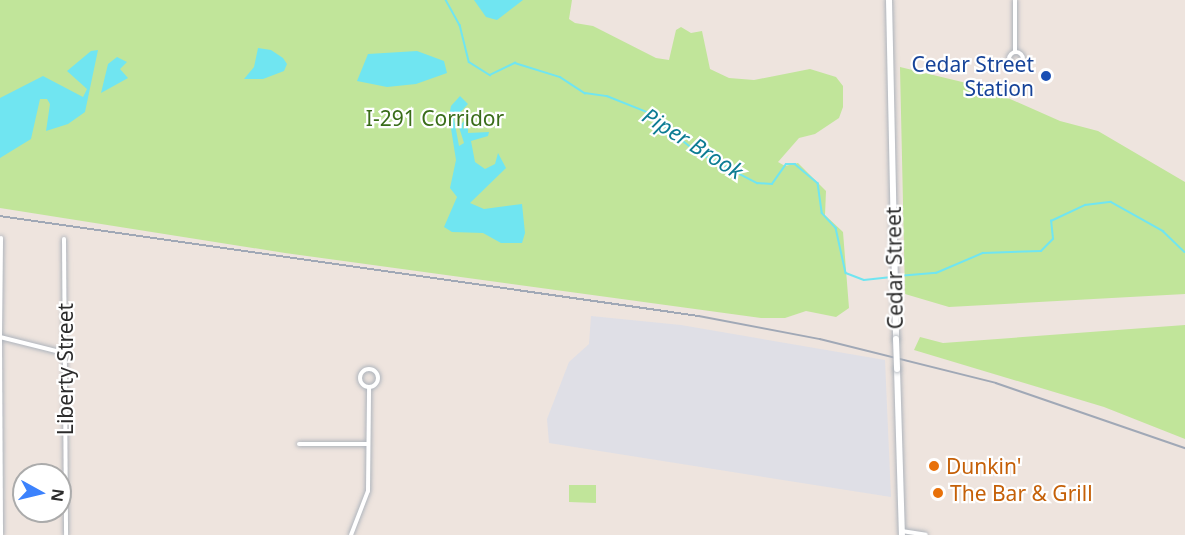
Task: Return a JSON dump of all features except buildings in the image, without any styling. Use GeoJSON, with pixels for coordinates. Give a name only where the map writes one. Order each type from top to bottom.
{"type":"FeatureCollection","features":[{"type":"Feature","properties":{"kind":"main road","name":"Cedar Street"},"geometry":{"type":"LineString","coordinates":[[889,0],[902,533]]}},
{"type":"Feature","properties":{"kind":"street"},"geometry":{"type":"LineString","coordinates":[[1015,0],[1015,52]]}},
{"type":"Feature","properties":{"kind":"street"},"geometry":{"type":"LineString","coordinates":[[1,238],[1,535]]}},
{"type":"Feature","properties":{"kind":"street","name":"Liberty Street"},"geometry":{"type":"LineString","coordinates":[[64,239],[66,535]]}},
{"type":"Feature","properties":{"kind":"street"},"geometry":{"type":"LineString","coordinates":[[0,338],[64,353]]}},
{"type":"Feature","properties":{"kind":"street"},"geometry":{"type":"LineString","coordinates":[[351,535],[368,491],[369,387],[377,378],[368,369],[360,378],[369,387]]}},
{"type":"Feature","properties":{"kind":"street"},"geometry":{"type":"LineString","coordinates":[[299,444],[368,444]]}},
{"type":"Feature","properties":{"kind":"street"},"geometry":{"type":"LineString","coordinates":[[902,533],[926,535]]}},
{"type":"Feature","properties":{"kind":"shaded area"},"geometry":{"type":"Polygon","coordinates":[[[591,316],[681,325],[885,360],[891,497],[549,443],[547,419],[569,362],[589,344],[591,316]]]}},
{"type":"Feature","properties":{"kind":"green space","name":"I-291 Corridor"},"geometry":{"type":"Polygon","coordinates":[[[0,0],[572,0],[569,19],[575,23],[593,26],[656,58],[669,60],[676,30],[681,27],[691,33],[702,31],[710,69],[729,78],[754,80],[810,69],[836,77],[843,86],[843,107],[839,118],[815,134],[799,138],[778,162],[785,166],[798,163],[826,191],[825,215],[843,232],[849,308],[836,317],[806,311],[785,318],[761,318],[285,253],[0,208],[0,0]]]}},
{"type":"Feature","properties":{"kind":"green space"},"geometry":{"type":"Polygon","coordinates":[[[900,67],[983,87],[1060,121],[1098,131],[1185,182],[1185,294],[949,307],[905,294],[900,67]]]}},
{"type":"Feature","properties":{"kind":"green space"},"geometry":{"type":"Polygon","coordinates":[[[1185,325],[1185,439],[1104,407],[914,350],[920,337],[943,343],[1185,325]]]}},
{"type":"Feature","properties":{"kind":"green space"},"geometry":{"type":"Polygon","coordinates":[[[569,485],[596,485],[596,503],[569,502],[569,485]]]}},
{"type":"Feature","properties":{"kind":"water"},"geometry":{"type":"Polygon","coordinates":[[[474,0],[523,0],[497,20],[486,17],[474,0]]]}},
{"type":"Feature","properties":{"kind":"water"},"geometry":{"type":"Polygon","coordinates":[[[258,48],[271,50],[283,58],[287,64],[284,71],[263,79],[244,79],[254,67],[258,48]]]}},
{"type":"Feature","properties":{"kind":"water"},"geometry":{"type":"Polygon","coordinates":[[[98,50],[85,112],[68,124],[46,131],[50,104],[47,99],[40,99],[31,139],[0,158],[0,98],[43,76],[83,97],[87,89],[67,71],[91,51],[98,50]]]}},
{"type":"Feature","properties":{"kind":"water"},"geometry":{"type":"Polygon","coordinates":[[[417,51],[444,61],[447,73],[416,84],[387,87],[357,81],[368,54],[417,51]]]}},
{"type":"Feature","properties":{"kind":"water"},"geometry":{"type":"Polygon","coordinates":[[[117,57],[127,62],[120,69],[128,78],[101,93],[108,64],[117,57]]]}},
{"type":"Feature","properties":{"kind":"water"},"geometry":{"type":"Polygon","coordinates":[[[460,96],[468,104],[454,119],[459,146],[464,143],[459,127],[464,121],[463,129],[468,126],[468,133],[489,132],[488,136],[471,141],[475,162],[485,169],[495,164],[498,153],[506,168],[470,203],[484,209],[522,204],[525,233],[522,243],[501,243],[483,233],[452,232],[444,227],[457,197],[450,188],[456,160],[449,116],[451,106],[460,96]]]}},
{"type":"Feature","properties":{"kind":"waterway","name":"Piper Brook"},"geometry":{"type":"LineString","coordinates":[[446,0],[460,25],[469,62],[490,75],[515,63],[560,77],[585,93],[607,96],[647,112],[697,152],[757,183],[772,184],[786,164],[795,164],[818,183],[822,213],[836,228],[846,273],[864,280],[894,277]]}},
{"type":"Feature","properties":{"kind":"waterway","name":"Piper Brook"},"geometry":{"type":"LineString","coordinates":[[898,276],[936,273],[983,253],[1041,251],[1053,239],[1051,221],[1085,205],[1111,202],[1163,231],[1185,252]]}},
{"type":"Feature","properties":{"kind":"railway"},"geometry":{"type":"LineString","coordinates":[[0,216],[699,316],[820,339],[996,383],[1185,448]]}},
{"type":"Feature","properties":{"kind":"place","name":"Cedar Street Station"},"geometry":{"type":"Point","coordinates":[1046,76]}},
{"type":"Feature","properties":{"kind":"place","name":"Dunkin'"},"geometry":{"type":"Point","coordinates":[934,466]}},
{"type":"Feature","properties":{"kind":"place","name":"The Bar & Grill"},"geometry":{"type":"Point","coordinates":[938,493]}}]}
